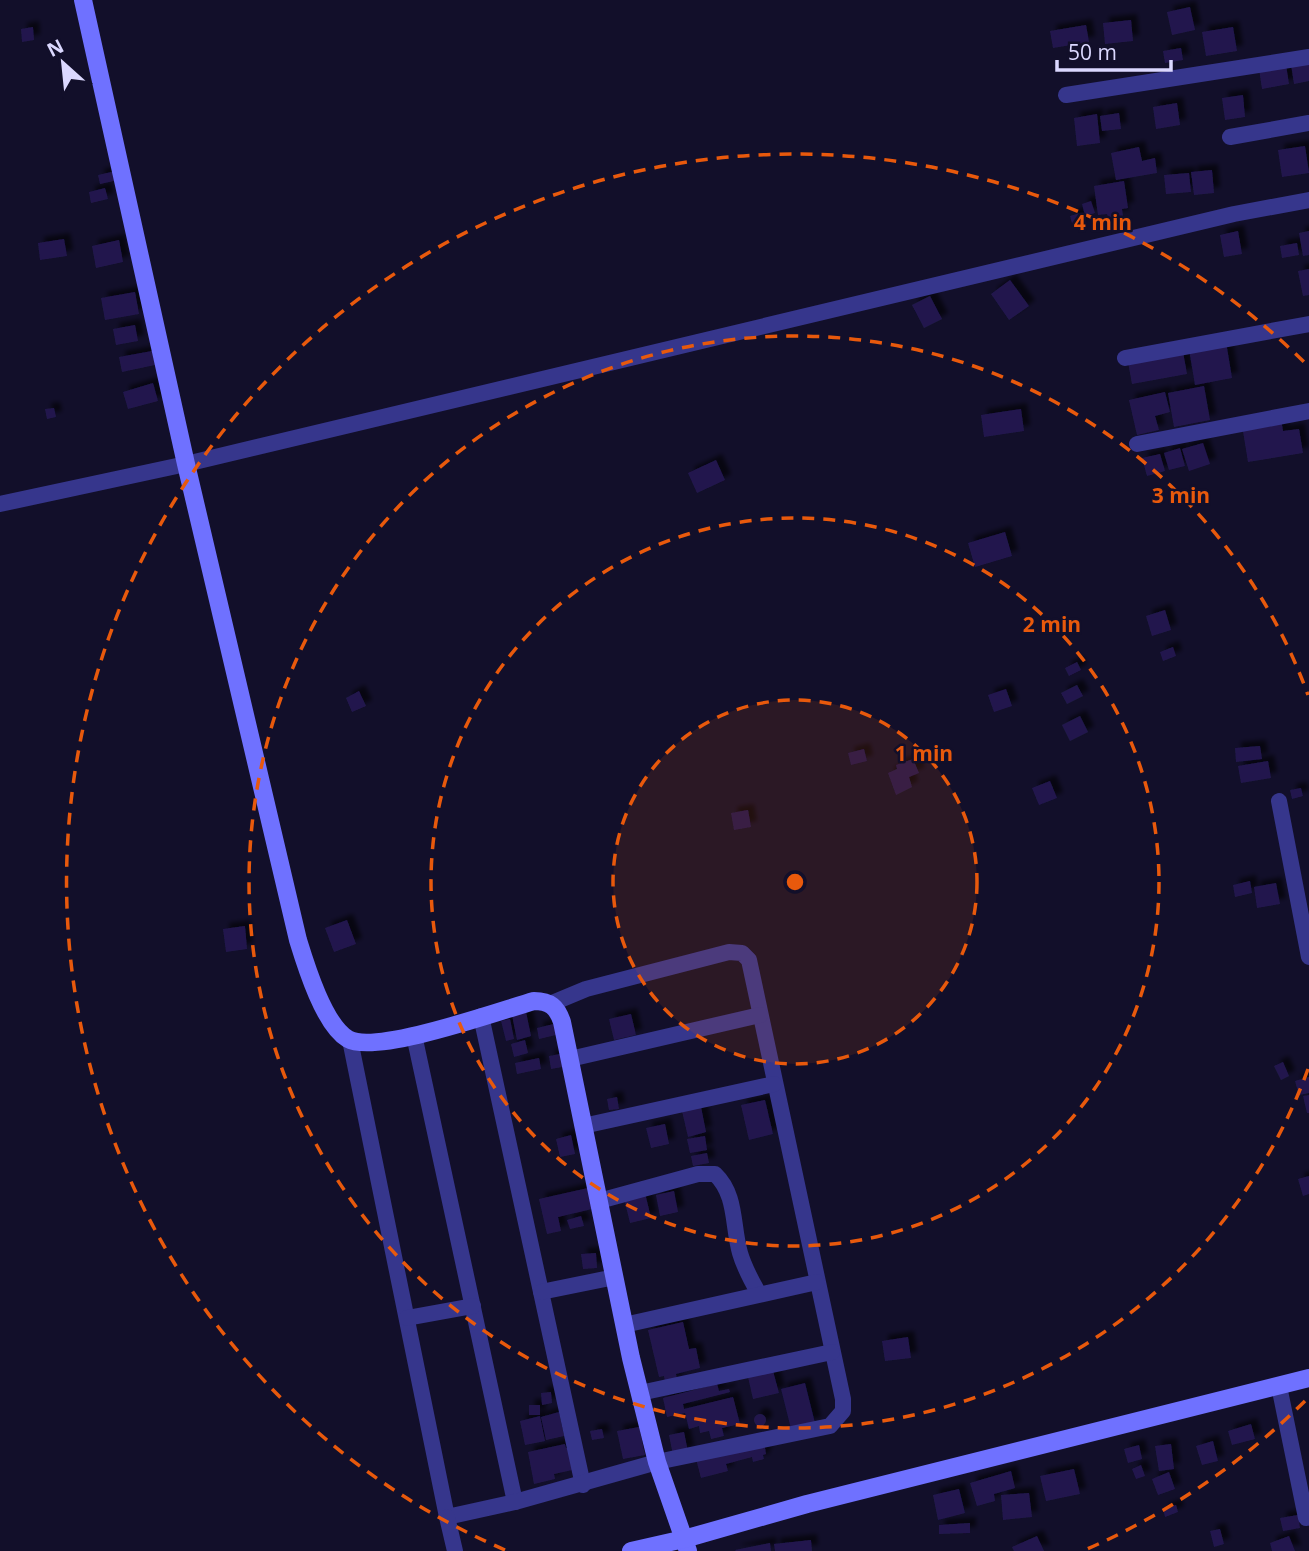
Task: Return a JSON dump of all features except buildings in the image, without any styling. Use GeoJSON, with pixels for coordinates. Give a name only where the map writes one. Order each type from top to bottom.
{"type":"FeatureCollection","features":[{"type":"Feature","properties":{"kind":"street"},"geometry":{"type":"LineString","coordinates":[[83,0],[186,464],[298,940],[312,983],[339,1032],[350,1040],[365,1043],[387,1042],[534,1001],[545,1001],[558,1009],[640,1393],[657,1462],[686,1545]]}},
{"type":"Feature","properties":{"kind":"street"},"geometry":{"type":"LineString","coordinates":[[1066,95],[1309,57]]}},
{"type":"Feature","properties":{"kind":"street"},"geometry":{"type":"LineString","coordinates":[[1230,137],[1309,123]]}},
{"type":"Feature","properties":{"kind":"street"},"geometry":{"type":"LineString","coordinates":[[0,504],[186,464],[1234,214],[1309,200]]}},
{"type":"Feature","properties":{"kind":"street"},"geometry":{"type":"LineString","coordinates":[[1125,358],[1309,324]]}},
{"type":"Feature","properties":{"kind":"street"},"geometry":{"type":"LineString","coordinates":[[1136,444],[1309,411]]}},
{"type":"Feature","properties":{"kind":"street"},"geometry":{"type":"LineString","coordinates":[[1279,802],[1309,957]]}},
{"type":"Feature","properties":{"kind":"street"},"geometry":{"type":"LineString","coordinates":[[447,1517],[583,1485],[657,1462],[830,1426],[843,1411],[843,1399],[749,960],[742,953],[729,952],[586,989],[550,1004]]}},
{"type":"Feature","properties":{"kind":"street"},"geometry":{"type":"LineString","coordinates":[[570,1059],[760,1015]]}},
{"type":"Feature","properties":{"kind":"street"},"geometry":{"type":"LineString","coordinates":[[481,1016],[583,1485]]}},
{"type":"Feature","properties":{"kind":"street"},"geometry":{"type":"LineString","coordinates":[[414,1035],[515,1502]]}},
{"type":"Feature","properties":{"kind":"street"},"geometry":{"type":"LineString","coordinates":[[350,1040],[455,1551]]}},
{"type":"Feature","properties":{"kind":"street"},"geometry":{"type":"LineString","coordinates":[[583,1126],[775,1084]]}},
{"type":"Feature","properties":{"kind":"street"},"geometry":{"type":"LineString","coordinates":[[599,1201],[698,1174],[715,1174],[727,1188],[739,1251],[758,1294]]}},
{"type":"Feature","properties":{"kind":"street"},"geometry":{"type":"LineString","coordinates":[[541,1293],[615,1277]]}},
{"type":"Feature","properties":{"kind":"street"},"geometry":{"type":"LineString","coordinates":[[624,1325],[817,1282]]}},
{"type":"Feature","properties":{"kind":"street"},"geometry":{"type":"LineString","coordinates":[[407,1318],[473,1306]]}},
{"type":"Feature","properties":{"kind":"street"},"geometry":{"type":"LineString","coordinates":[[640,1393],[832,1352]]}},
{"type":"Feature","properties":{"kind":"street"},"geometry":{"type":"LineString","coordinates":[[631,1551],[686,1545],[774,1513],[1309,1378]]}},
{"type":"Feature","properties":{"kind":"street"},"geometry":{"type":"LineString","coordinates":[[1279,1386],[1306,1518]]}}]}
